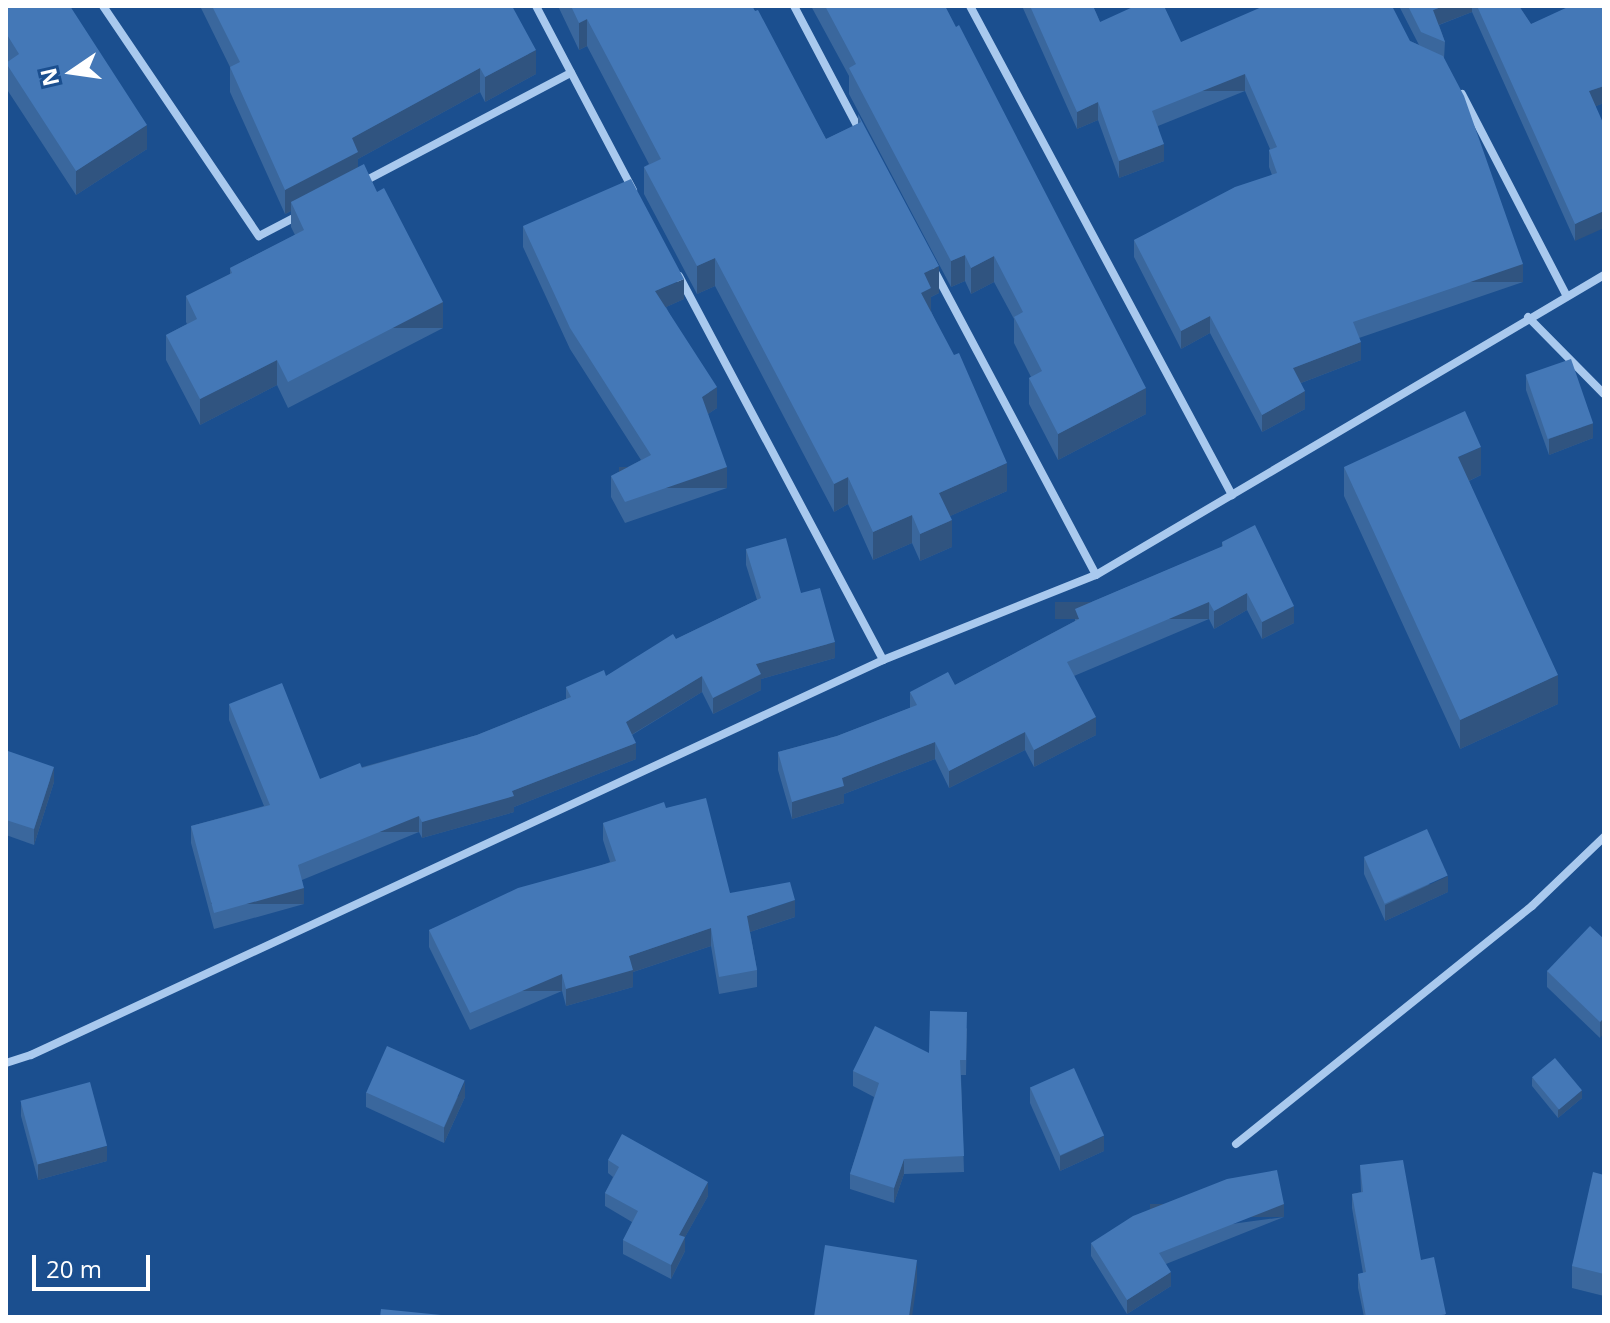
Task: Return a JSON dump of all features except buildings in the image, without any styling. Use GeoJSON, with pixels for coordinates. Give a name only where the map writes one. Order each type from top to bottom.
{"type":"FeatureCollection","features":[{"type":"Feature","properties":{"kind":"street"},"geometry":{"type":"LineString","coordinates":[[103,6],[259,236],[313,208]]}},
{"type":"Feature","properties":{"kind":"street"},"geometry":{"type":"LineString","coordinates":[[536,6],[638,199]]}},
{"type":"Feature","properties":{"kind":"street"},"geometry":{"type":"LineString","coordinates":[[794,6],[867,145]]}},
{"type":"Feature","properties":{"kind":"street"},"geometry":{"type":"LineString","coordinates":[[970,6],[1232,495]]}},
{"type":"Feature","properties":{"kind":"street"},"geometry":{"type":"LineString","coordinates":[[354,186],[571,73]]}},
{"type":"Feature","properties":{"kind":"street"},"geometry":{"type":"LineString","coordinates":[[1455,81],[1566,295]]}},
{"type":"Feature","properties":{"kind":"street"},"geometry":{"type":"LineString","coordinates":[[926,256],[1096,575]]}},
{"type":"Feature","properties":{"kind":"street"},"geometry":{"type":"LineString","coordinates":[[675,268],[883,660]]}},
{"type":"Feature","properties":{"kind":"street"},"geometry":{"type":"LineString","coordinates":[[6,1063],[45,1048],[883,660],[1096,575],[1528,317],[1604,275]]}},
{"type":"Feature","properties":{"kind":"street"},"geometry":{"type":"LineString","coordinates":[[1528,317],[1604,394]]}},
{"type":"Feature","properties":{"kind":"street"},"geometry":{"type":"LineString","coordinates":[[1236,1144],[1532,906],[1604,837]]}}]}
